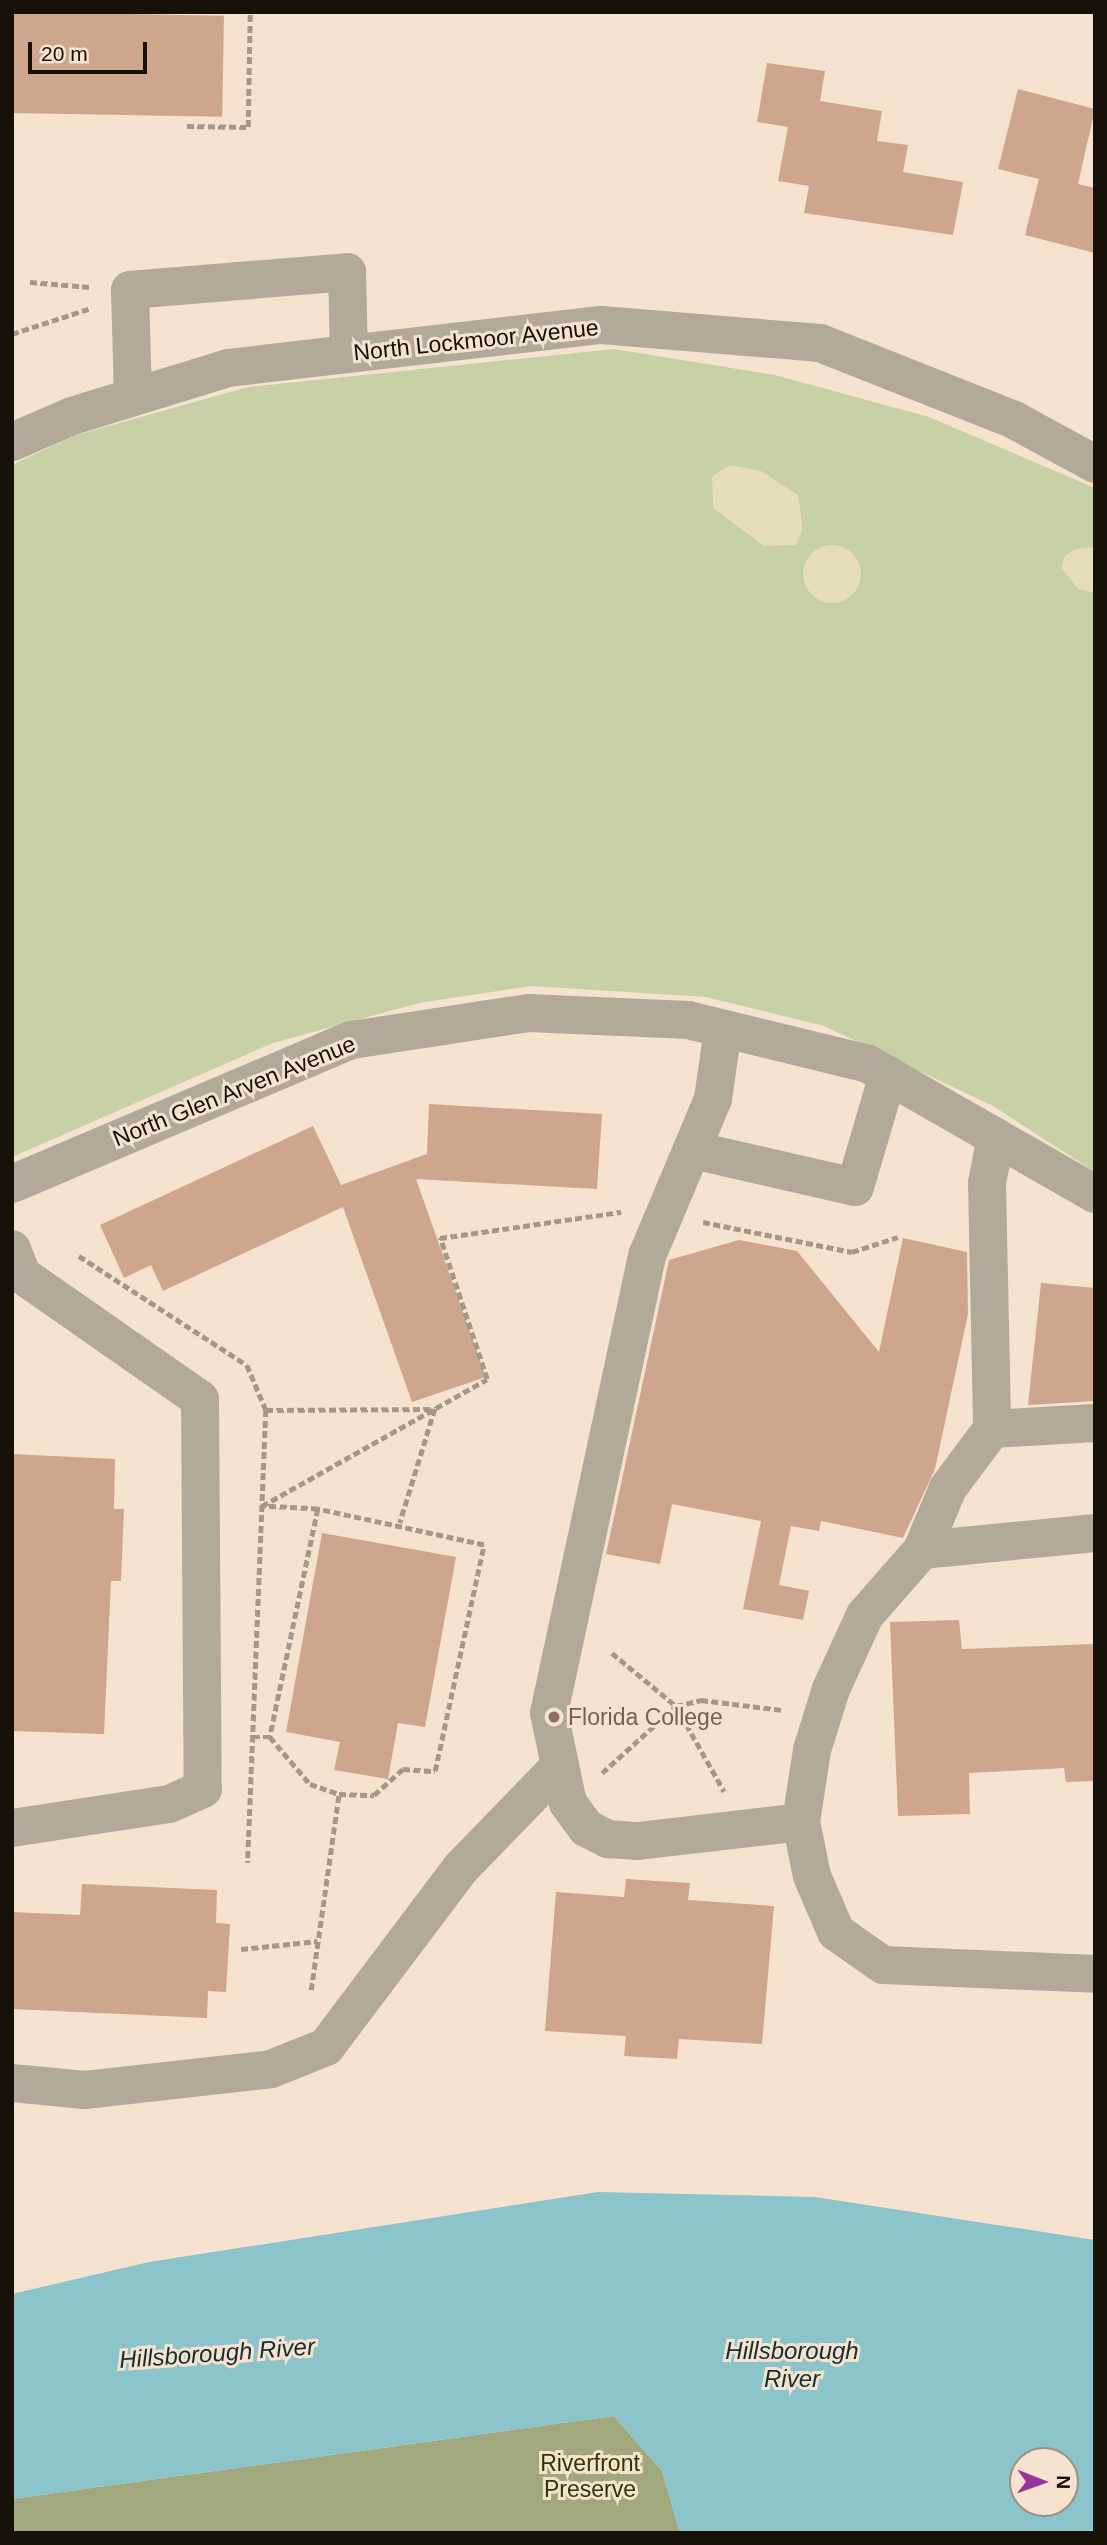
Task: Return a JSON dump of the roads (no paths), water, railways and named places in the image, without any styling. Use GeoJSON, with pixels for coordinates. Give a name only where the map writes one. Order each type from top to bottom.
{"type":"FeatureCollection","features":[{"type":"Feature","properties":{"kind":"street"},"geometry":{"type":"LineString","coordinates":[[133,397],[130,289],[347,272],[349,353]]}},
{"type":"Feature","properties":{"kind":"street","name":"North Lockmoor Avenue"},"geometry":{"type":"LineString","coordinates":[[12,442],[133,397],[228,368],[601,325],[820,343],[1014,420],[1095,464]]}},
{"type":"Feature","properties":{"kind":"street","name":"North Glen Arven Avenue"},"geometry":{"type":"LineString","coordinates":[[12,1184],[352,1040],[529,1013],[688,1020],[868,1064],[1095,1194]]}},
{"type":"Feature","properties":{"kind":"street"},"geometry":{"type":"LineString","coordinates":[[723,1029],[713,1099],[647,1256],[549,1713],[557,1769],[568,1803],[586,1828],[608,1839],[638,1841],[801,1822]]}},
{"type":"Feature","properties":{"kind":"street"},"geometry":{"type":"LineString","coordinates":[[693,1150],[855,1187],[888,1075]]}},
{"type":"Feature","properties":{"kind":"street"},"geometry":{"type":"LineString","coordinates":[[996,1137],[988,1183],[992,1429],[948,1488],[922,1550],[865,1615],[831,1689],[812,1751],[801,1822],[811,1877],[836,1932],[883,1965],[1095,1975]]}},
{"type":"Feature","properties":{"kind":"street"},"geometry":{"type":"LineString","coordinates":[[12,1249],[22,1275],[200,1399],[203,1789],[169,1804],[12,1828]]}},
{"type":"Feature","properties":{"kind":"street"},"geometry":{"type":"LineString","coordinates":[[992,1429],[1095,1423]]}},
{"type":"Feature","properties":{"kind":"street"},"geometry":{"type":"LineString","coordinates":[[922,1550],[1095,1533]]}},
{"type":"Feature","properties":{"kind":"street"},"geometry":{"type":"LineString","coordinates":[[12,2083],[85,2090],[258,2071],[326,2047],[460,1869],[557,1769]]}},
{"type":"Feature","properties":{"kind":"water","name":"Hillsborough River"},"geometry":{"type":"Polygon","coordinates":[[[598,2192],[815,2197],[1095,2240],[1095,2533],[680,2533],[662,2471],[614,2416],[12,2499],[12,2294],[149,2262],[598,2192]]]}},
{"type":"Feature","properties":{"kind":"place","name":"Florida College"},"geometry":{"type":"Point","coordinates":[554,1717]}},
{"type":"Feature","properties":{"kind":"park label","name":"Riverfront Preserve"},"geometry":{"type":"Point","coordinates":[590,2476]}}]}
